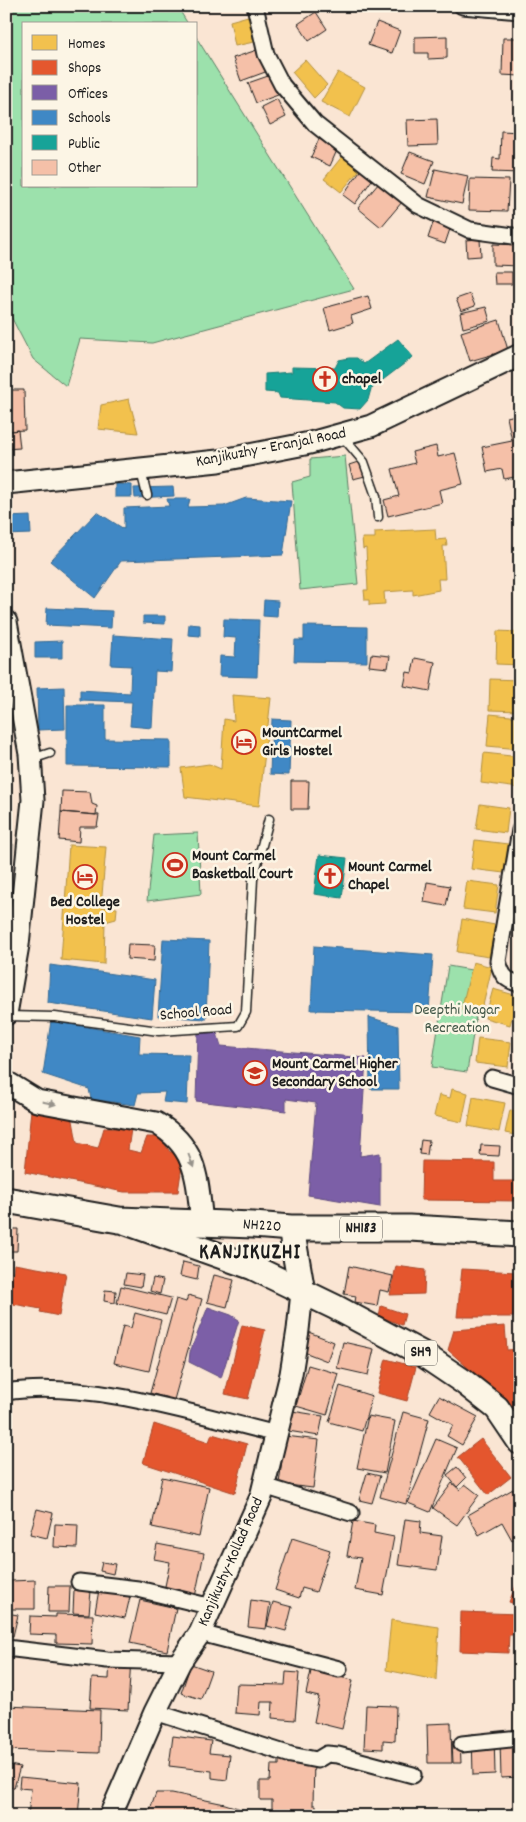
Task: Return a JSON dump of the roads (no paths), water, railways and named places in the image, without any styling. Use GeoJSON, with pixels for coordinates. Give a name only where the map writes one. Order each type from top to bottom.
{"type":"FeatureCollection","features":[{"type":"Feature","properties":{"kind":"highway","name":"NH220"},"geometry":{"type":"LineString","coordinates":[[6,1200],[119,1220],[291,1228],[409,1228],[520,1234]]}},
{"type":"Feature","properties":{"kind":"highway"},"geometry":{"type":"LineString","coordinates":[[291,1228],[302,1292]]}},
{"type":"Feature","properties":{"kind":"main road","name":"Kanjikuzhy - Eranjal Road"},"geometry":{"type":"LineString","coordinates":[[6,483],[218,461],[341,435],[371,426],[520,356]]}},
{"type":"Feature","properties":{"kind":"main road"},"geometry":{"type":"LineString","coordinates":[[6,622],[40,754],[33,800],[18,945],[6,1015]]}},
{"type":"Feature","properties":{"kind":"main road"},"geometry":{"type":"LineString","coordinates":[[6,1082],[37,1101],[156,1123],[172,1132],[184,1145],[193,1163],[202,1223]]}},
{"type":"Feature","properties":{"kind":"main road"},"geometry":{"type":"LineString","coordinates":[[119,1220],[252,1267],[302,1292]]}},
{"type":"Feature","properties":{"kind":"main road","name":"Kanjikuzhy-Kollad Road"},"geometry":{"type":"LineString","coordinates":[[110,1816],[155,1712],[180,1662],[200,1634],[264,1486],[277,1434],[298,1330],[302,1292]]}},
{"type":"Feature","properties":{"kind":"main road","name":"SH9"},"geometry":{"type":"LineString","coordinates":[[302,1292],[421,1353],[464,1382],[497,1408],[520,1442]]}},
{"type":"Feature","properties":{"kind":"street"},"geometry":{"type":"LineString","coordinates":[[255,6],[266,54],[270,62],[282,85],[315,124],[418,205],[470,230],[520,237]]}},
{"type":"Feature","properties":{"kind":"street"},"geometry":{"type":"LineString","coordinates":[[462,6],[520,11]]}},
{"type":"Feature","properties":{"kind":"street"},"geometry":{"type":"LineString","coordinates":[[520,830],[498,961],[502,974],[508,981],[520,984]]}},
{"type":"Feature","properties":{"kind":"street"},"geometry":{"type":"LineString","coordinates":[[492,1078],[520,1086]]}},
{"type":"Feature","properties":{"kind":"street"},"geometry":{"type":"LineString","coordinates":[[6,1392],[30,1388],[109,1394],[277,1434]]}},
{"type":"Feature","properties":{"kind":"street"},"geometry":{"type":"LineString","coordinates":[[264,1486],[351,1513]]}},
{"type":"Feature","properties":{"kind":"street"},"geometry":{"type":"LineString","coordinates":[[79,1582],[138,1589],[212,1607]]}},
{"type":"Feature","properties":{"kind":"street"},"geometry":{"type":"LineString","coordinates":[[200,1634],[339,1668]]}},
{"type":"Feature","properties":{"kind":"street"},"geometry":{"type":"LineString","coordinates":[[6,1648],[107,1660],[180,1662]]}},
{"type":"Feature","properties":{"kind":"street"},"geometry":{"type":"LineString","coordinates":[[155,1712],[291,1755],[317,1760],[327,1754],[338,1755],[413,1774]]}},
{"type":"Feature","properties":{"kind":"street"},"geometry":{"type":"LineString","coordinates":[[462,1744],[520,1738]]}},
{"type":"Feature","properties":{"kind":"lane"},"geometry":{"type":"LineString","coordinates":[[341,435],[364,462],[376,496],[378,517]]}},
{"type":"Feature","properties":{"kind":"lane"},"geometry":{"type":"LineString","coordinates":[[140,469],[147,495]]}},
{"type":"Feature","properties":{"kind":"lane","name":"School Road"},"geometry":{"type":"LineString","coordinates":[[6,1015],[55,1017],[159,1031],[238,1026],[246,1012],[253,879],[269,819]]}},
{"type":"Feature","properties":{"kind":"place","name":"chapel"},"geometry":{"type":"Point","coordinates":[325,379]}},
{"type":"Feature","properties":{"kind":"place","name":"MountCarmel Girls Hostel"},"geometry":{"type":"Point","coordinates":[244,742]}},
{"type":"Feature","properties":{"kind":"place","name":"Mount Carmel Basketball Court"},"geometry":{"type":"Point","coordinates":[175,865]}},
{"type":"Feature","properties":{"kind":"place","name":"Mount Carmel Chapel"},"geometry":{"type":"Point","coordinates":[330,876]}},
{"type":"Feature","properties":{"kind":"place","name":"Bed College Hostel"},"geometry":{"type":"Point","coordinates":[85,877]}},
{"type":"Feature","properties":{"kind":"place","name":"Mount Carmel Higher Secondary School"},"geometry":{"type":"Point","coordinates":[255,1073]}},
{"type":"Feature","properties":{"kind":"district","name":"KANJIKUZHI"},"geometry":{"type":"Point","coordinates":[250,1254]}},
{"type":"Feature","properties":{"kind":"park label","name":"Deepthi Nagar Recreation"},"geometry":{"type":"Point","coordinates":[457,1019]}}]}
